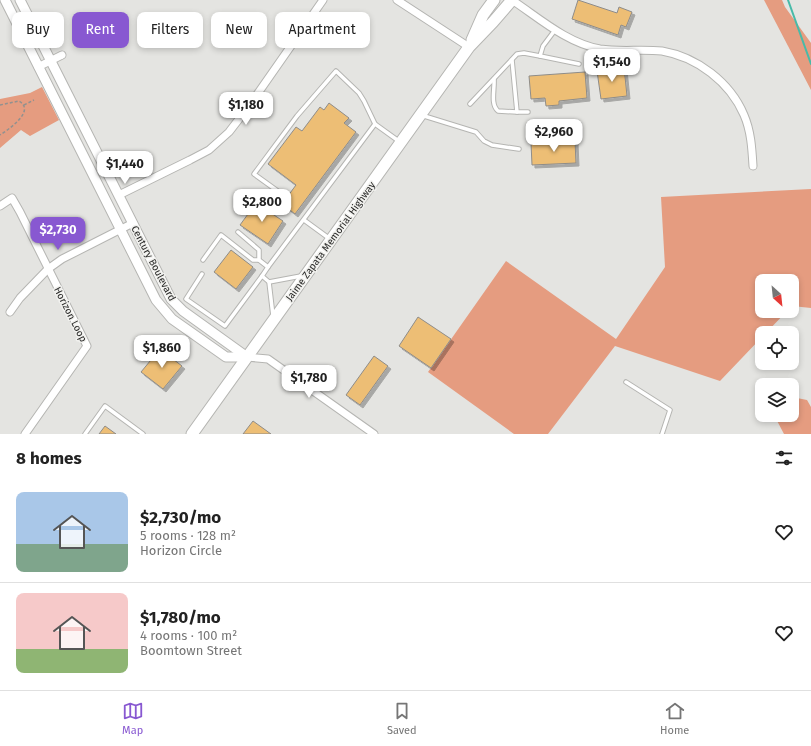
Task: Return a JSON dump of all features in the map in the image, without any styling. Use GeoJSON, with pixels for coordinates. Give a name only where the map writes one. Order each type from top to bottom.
{"type":"FeatureCollection","features":[{"type":"Feature","properties":{"kind":"main road","name":"Jaime Zapata Memorial Highway"},"geometry":{"type":"LineString","coordinates":[[469,48],[483,15],[494,0]]}},
{"type":"Feature","properties":{"kind":"main road","name":"Jaime Zapata Memorial Highway"},"geometry":{"type":"LineString","coordinates":[[192,434],[469,48],[512,0]]}},
{"type":"Feature","properties":{"kind":"street","name":"Century Boulevard"},"geometry":{"type":"LineString","coordinates":[[5,0],[156,300],[172,319],[226,357],[247,356]]}},
{"type":"Feature","properties":{"kind":"street","name":"Century Boulevard"},"geometry":{"type":"LineString","coordinates":[[20,0],[171,299],[179,308],[247,356]]}},
{"type":"Feature","properties":{"kind":"street"},"geometry":{"type":"LineString","coordinates":[[119,195],[209,150],[229,132],[249,106],[323,0]]}},
{"type":"Feature","properties":{"kind":"street"},"geometry":{"type":"LineString","coordinates":[[396,0],[469,48]]}},
{"type":"Feature","properties":{"kind":"street"},"geometry":{"type":"LineString","coordinates":[[512,0],[555,30],[588,47],[671,52],[698,64],[720,81],[738,103],[748,128],[754,166]]}},
{"type":"Feature","properties":{"kind":"street"},"geometry":{"type":"LineString","coordinates":[[38,67],[62,55]]}},
{"type":"Feature","properties":{"kind":"street","name":"Horizon Loop"},"geometry":{"type":"LineString","coordinates":[[0,206],[12,198],[87,346],[25,434]]}},
{"type":"Feature","properties":{"kind":"street"},"geometry":{"type":"LineString","coordinates":[[10,312],[20,298],[48,269],[62,259],[133,223]]}},
{"type":"Feature","properties":{"kind":"street"},"geometry":{"type":"LineString","coordinates":[[247,356],[268,359],[374,434]]}},
{"type":"Feature","properties":{"kind":"lane"},"geometry":{"type":"LineString","coordinates":[[540,56],[543,46],[555,30]]}},
{"type":"Feature","properties":{"kind":"lane"},"geometry":{"type":"LineString","coordinates":[[470,104],[517,54],[524,53],[579,64]]}},
{"type":"Feature","properties":{"kind":"lane"},"geometry":{"type":"LineString","coordinates":[[512,60],[517,112]]}},
{"type":"Feature","properties":{"kind":"lane"},"geometry":{"type":"LineString","coordinates":[[279,192],[254,174],[297,116],[336,71],[359,93],[375,124],[401,142]]}},
{"type":"Feature","properties":{"kind":"lane"},"geometry":{"type":"LineString","coordinates":[[494,79],[494,104],[498,111],[528,112]]}},
{"type":"Feature","properties":{"kind":"lane"},"geometry":{"type":"LineString","coordinates":[[420,115],[476,132],[484,140],[492,144],[519,149]]}},
{"type":"Feature","properties":{"kind":"lane"},"geometry":{"type":"LineString","coordinates":[[186,298],[225,326],[375,124]]}},
{"type":"Feature","properties":{"kind":"lane"},"geometry":{"type":"LineString","coordinates":[[304,220],[331,240]]}},
{"type":"Feature","properties":{"kind":"lane"},"geometry":{"type":"LineString","coordinates":[[238,232],[259,250],[259,260]]}},
{"type":"Feature","properties":{"kind":"lane"},"geometry":{"type":"LineString","coordinates":[[204,260],[221,235],[252,260],[259,260],[268,267]]}},
{"type":"Feature","properties":{"kind":"lane"},"geometry":{"type":"LineString","coordinates":[[179,308],[202,274]]}},
{"type":"Feature","properties":{"kind":"lane"},"geometry":{"type":"LineString","coordinates":[[262,276],[269,282],[274,319]]}},
{"type":"Feature","properties":{"kind":"lane"},"geometry":{"type":"LineString","coordinates":[[269,282],[305,276]]}},
{"type":"Feature","properties":{"kind":"lane"},"geometry":{"type":"LineString","coordinates":[[626,382],[670,410],[662,434]]}},
{"type":"Feature","properties":{"kind":"lane"},"geometry":{"type":"LineString","coordinates":[[85,434],[105,406],[143,434]]}},
{"type":"Feature","properties":{"kind":"path"},"geometry":{"type":"LineString","coordinates":[[24,105],[34,100]]}},
{"type":"Feature","properties":{"kind":"path"},"geometry":{"type":"LineString","coordinates":[[0,135],[13,125],[24,113],[25,108],[19,101],[1,105]]}},
{"type":"Feature","properties":{"kind":"shaded area"},"geometry":{"type":"Polygon","coordinates":[[[764,0],[782,0],[785,7],[811,43],[811,90],[764,0]]]}},
{"type":"Feature","properties":{"kind":"shaded area"},"geometry":{"type":"Polygon","coordinates":[[[42,87],[59,120],[30,136],[21,130],[0,148],[0,99],[30,93],[42,87]]]}},
{"type":"Feature","properties":{"kind":"shaded area"},"geometry":{"type":"Polygon","coordinates":[[[811,189],[811,308],[799,307],[799,274],[755,274],[755,318],[780,318],[773,326],[755,326],[755,344],[720,381],[615,346],[548,434],[514,434],[428,372],[506,261],[616,339],[665,267],[661,197],[811,189]]]}},
{"type":"Feature","properties":{"kind":"shaded area"},"geometry":{"type":"Polygon","coordinates":[[[799,398],[807,400],[811,407],[811,434],[784,434],[778,422],[799,422],[799,398]]]}},
{"type":"Feature","properties":{"kind":"building"},"geometry":{"type":"Polygon","coordinates":[[[578,0],[617,13],[619,7],[632,12],[626,27],[621,25],[618,35],[572,19],[578,0]]]}},
{"type":"Feature","properties":{"kind":"building"},"geometry":{"type":"Polygon","coordinates":[[[624,67],[627,96],[601,99],[597,71],[624,67]]]}},
{"type":"Feature","properties":{"kind":"building"},"geometry":{"type":"Polygon","coordinates":[[[585,72],[587,98],[559,101],[559,105],[546,106],[545,98],[531,99],[529,76],[585,72]]]}},
{"type":"Feature","properties":{"kind":"building"},"geometry":{"type":"Polygon","coordinates":[[[329,103],[349,118],[344,123],[356,132],[295,214],[282,204],[296,185],[268,164],[296,127],[302,131],[320,107],[324,110],[329,103]]]}},
{"type":"Feature","properties":{"kind":"building"},"geometry":{"type":"Polygon","coordinates":[[[575,141],[576,163],[532,165],[531,143],[575,141]]]}},
{"type":"Feature","properties":{"kind":"building"},"geometry":{"type":"Polygon","coordinates":[[[256,203],[283,221],[268,244],[240,225],[256,203]]]}},
{"type":"Feature","properties":{"kind":"building"},"geometry":{"type":"Polygon","coordinates":[[[231,250],[253,267],[236,289],[214,272],[231,250]]]}},
{"type":"Feature","properties":{"kind":"building"},"geometry":{"type":"Polygon","coordinates":[[[418,317],[451,339],[431,368],[399,346],[418,317]]]}},
{"type":"Feature","properties":{"kind":"building"},"geometry":{"type":"Polygon","coordinates":[[[160,349],[182,366],[163,389],[141,372],[160,349]]]}},
{"type":"Feature","properties":{"kind":"building"},"geometry":{"type":"Polygon","coordinates":[[[374,356],[388,366],[360,405],[346,395],[374,356]]]}},
{"type":"Feature","properties":{"kind":"building"},"geometry":{"type":"Polygon","coordinates":[[[253,421],[271,434],[243,434],[253,421]]]}},
{"type":"Feature","properties":{"kind":"building"},"geometry":{"type":"Polygon","coordinates":[[[105,426],[116,434],[99,434],[105,426]]]}},
{"type":"Feature","properties":{"kind":"waterway"},"geometry":{"type":"LineString","coordinates":[[788,0],[811,64]]}}]}
